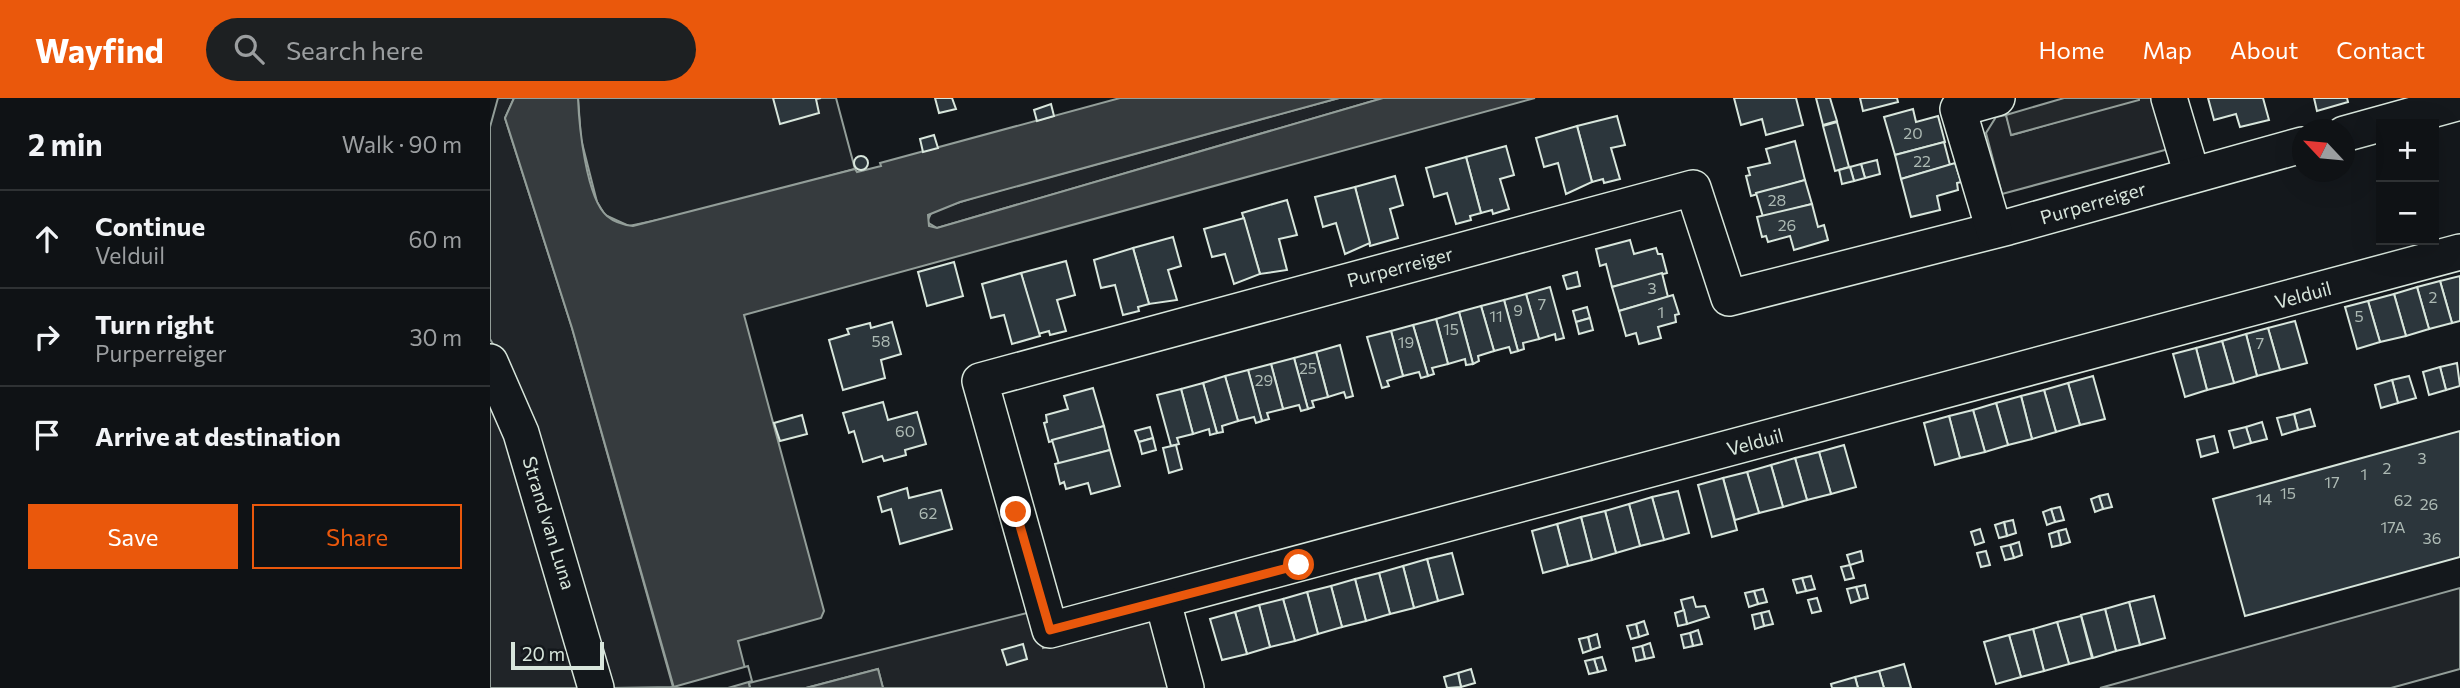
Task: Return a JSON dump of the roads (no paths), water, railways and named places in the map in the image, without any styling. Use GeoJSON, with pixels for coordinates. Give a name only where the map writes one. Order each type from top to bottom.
{"type":"FeatureCollection","features":[{"type":"Feature","properties":{"kind":"street"},"geometry":{"type":"LineString","coordinates":[[1994,230],[1958,109],[1997,98]]}},
{"type":"Feature","properties":{"kind":"street"},"geometry":{"type":"LineString","coordinates":[[2169,98],[2192,176]]}},
{"type":"Feature","properties":{"kind":"street"},"geometry":{"type":"LineString","coordinates":[[2355,131],[2460,102]]}},
{"type":"Feature","properties":{"kind":"street","name":"Purperreiger"},"geometry":{"type":"LineString","coordinates":[[1050,630],[980,381],[1693,188],[1729,298],[1994,230],[2292,148]]}},
{"type":"Feature","properties":{"kind":"street","name":"Velduil"},"geometry":{"type":"LineString","coordinates":[[1050,630],[1163,602],[2460,252]]}},
{"type":"Feature","properties":{"kind":"street","name":"Strand van Luna"},"geometry":{"type":"LineString","coordinates":[[490,362],[522,433],[596,688]]}},
{"type":"Feature","properties":{"kind":"street"},"geometry":{"type":"LineString","coordinates":[[1163,602],[1186,688]]}}]}
